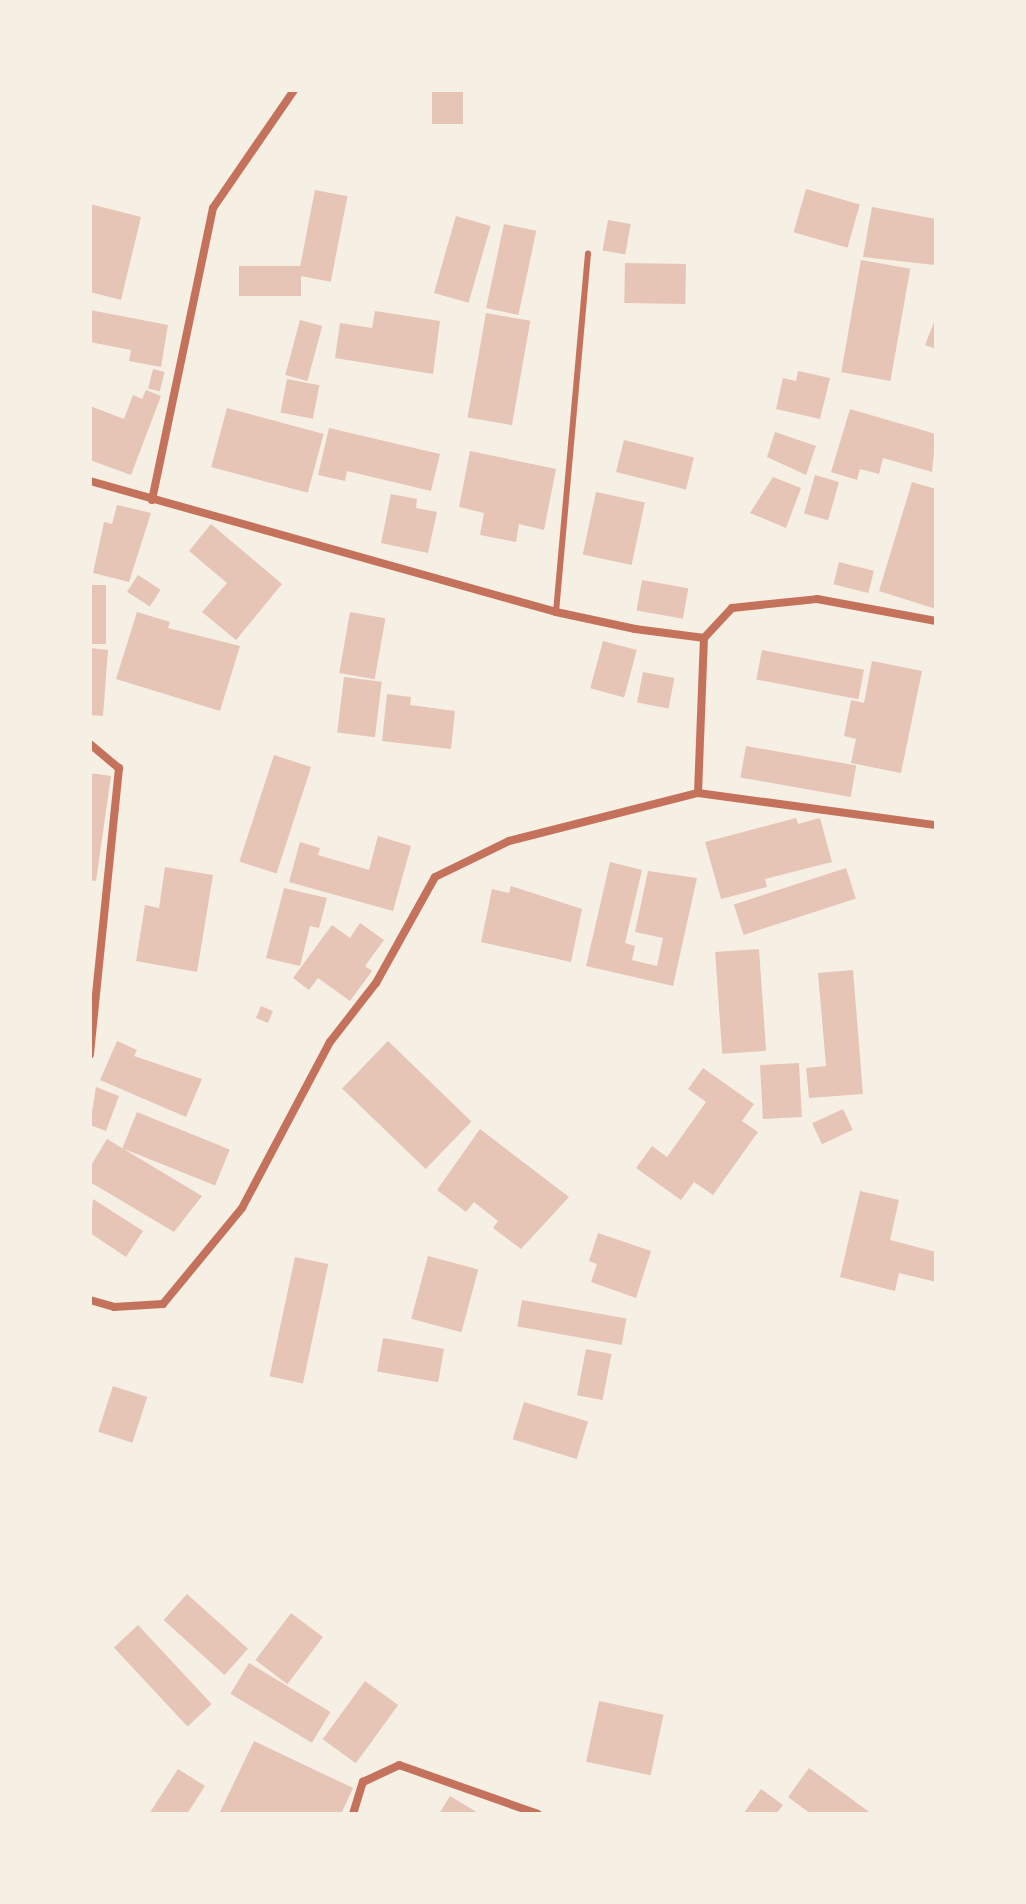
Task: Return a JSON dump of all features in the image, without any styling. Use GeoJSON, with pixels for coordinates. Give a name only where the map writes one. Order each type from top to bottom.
{"type":"FeatureCollection","features":[{"type":"Feature","properties":{"kind":"street"},"geometry":{"type":"LineString","coordinates":[[152,500],[213,208],[294,90]]}},
{"type":"Feature","properties":{"kind":"street"},"geometry":{"type":"LineString","coordinates":[[90,481],[303,538],[556,612],[704,638]]}},
{"type":"Feature","properties":{"kind":"street"},"geometry":{"type":"LineString","coordinates":[[698,793],[704,638],[732,608],[817,599],[936,621]]}},
{"type":"Feature","properties":{"kind":"street"},"geometry":{"type":"LineString","coordinates":[[90,744],[119,768],[90,1055]]}},
{"type":"Feature","properties":{"kind":"street"},"geometry":{"type":"LineString","coordinates":[[90,1300],[114,1307],[163,1304],[242,1208],[330,1042],[384,971],[435,877],[509,841],[698,793],[936,825]]}},
{"type":"Feature","properties":{"kind":"street"},"geometry":{"type":"LineString","coordinates":[[353,1814],[363,1782],[399,1765],[538,1814]]}},
{"type":"Feature","properties":{"kind":"lane"},"geometry":{"type":"LineString","coordinates":[[556,612],[588,253]]}},
{"type":"Feature","properties":{"kind":"building"},"geometry":{"type":"Polygon","coordinates":[[[432,90],[463,90],[463,124],[432,124],[432,90]]]}},
{"type":"Feature","properties":{"kind":"building"},"geometry":{"type":"Polygon","coordinates":[[[806,189],[860,204],[847,248],[794,232],[806,189]]]}},
{"type":"Feature","properties":{"kind":"building"},"geometry":{"type":"Polygon","coordinates":[[[315,190],[347,196],[331,282],[298,275],[315,190]]]}},
{"type":"Feature","properties":{"kind":"building"},"geometry":{"type":"Polygon","coordinates":[[[90,204],[141,217],[121,300],[90,292],[90,204]]]}},
{"type":"Feature","properties":{"kind":"building"},"geometry":{"type":"Polygon","coordinates":[[[872,207],[936,219],[934,265],[863,257],[872,207]]]}},
{"type":"Feature","properties":{"kind":"building"},"geometry":{"type":"Polygon","coordinates":[[[456,216],[491,226],[469,303],[434,293],[456,216]]]}},
{"type":"Feature","properties":{"kind":"building"},"geometry":{"type":"Polygon","coordinates":[[[608,220],[631,224],[625,255],[603,251],[608,220]]]}},
{"type":"Feature","properties":{"kind":"building"},"geometry":{"type":"Polygon","coordinates":[[[504,224],[536,231],[518,315],[486,308],[504,224]]]}},
{"type":"Feature","properties":{"kind":"building"},"geometry":{"type":"Polygon","coordinates":[[[861,260],[910,269],[890,381],[841,372],[861,260]]]}},
{"type":"Feature","properties":{"kind":"building"},"geometry":{"type":"Polygon","coordinates":[[[625,263],[686,264],[685,304],[624,303],[625,263]]]}},
{"type":"Feature","properties":{"kind":"building"},"geometry":{"type":"Polygon","coordinates":[[[239,266],[301,266],[301,296],[239,296],[239,266]]]}},
{"type":"Feature","properties":{"kind":"building"},"geometry":{"type":"Polygon","coordinates":[[[90,310],[168,325],[161,367],[129,361],[131,350],[90,342],[90,310]]]}},
{"type":"Feature","properties":{"kind":"building"},"geometry":{"type":"Polygon","coordinates":[[[375,311],[440,321],[433,374],[335,358],[340,323],[372,328],[375,311]]]}},
{"type":"Feature","properties":{"kind":"building"},"geometry":{"type":"Polygon","coordinates":[[[486,313],[530,321],[512,425],[468,417],[486,313]]]}},
{"type":"Feature","properties":{"kind":"building"},"geometry":{"type":"Polygon","coordinates":[[[936,317],[936,349],[925,345],[936,317]]]}},
{"type":"Feature","properties":{"kind":"building"},"geometry":{"type":"Polygon","coordinates":[[[300,320],[322,326],[307,381],[285,375],[300,320]]]}},
{"type":"Feature","properties":{"kind":"building"},"geometry":{"type":"Polygon","coordinates":[[[153,369],[165,372],[160,391],[148,388],[153,369]]]}},
{"type":"Feature","properties":{"kind":"building"},"geometry":{"type":"Polygon","coordinates":[[[798,371],[830,378],[820,419],[776,409],[783,378],[796,381],[798,371]]]}},
{"type":"Feature","properties":{"kind":"building"},"geometry":{"type":"Polygon","coordinates":[[[287,379],[319,385],[313,419],[281,412],[287,379]]]}},
{"type":"Feature","properties":{"kind":"building"},"geometry":{"type":"Polygon","coordinates":[[[146,390],[161,396],[131,475],[90,460],[90,406],[124,419],[133,395],[142,399],[146,390]]]}},
{"type":"Feature","properties":{"kind":"building"},"geometry":{"type":"Polygon","coordinates":[[[227,408],[324,434],[308,493],[211,467],[227,408]]]}},
{"type":"Feature","properties":{"kind":"building"},"geometry":{"type":"Polygon","coordinates":[[[850,409],[936,434],[932,472],[883,458],[879,474],[860,469],[857,480],[831,472],[850,409]]]}},
{"type":"Feature","properties":{"kind":"building"},"geometry":{"type":"Polygon","coordinates":[[[329,428],[440,454],[431,491],[347,471],[345,481],[318,475],[329,428]]]}},
{"type":"Feature","properties":{"kind":"building"},"geometry":{"type":"Polygon","coordinates":[[[775,432],[816,446],[806,475],[767,457],[775,432]]]}},
{"type":"Feature","properties":{"kind":"building"},"geometry":{"type":"Polygon","coordinates":[[[624,440],[694,457],[686,489],[616,472],[624,440]]]}},
{"type":"Feature","properties":{"kind":"building"},"geometry":{"type":"Polygon","coordinates":[[[470,451],[556,469],[544,530],[519,524],[516,542],[480,535],[484,513],[459,507],[470,451]]]}},
{"type":"Feature","properties":{"kind":"building"},"geometry":{"type":"Polygon","coordinates":[[[815,475],[839,482],[828,520],[804,513],[815,475]]]}},
{"type":"Feature","properties":{"kind":"building"},"geometry":{"type":"Polygon","coordinates":[[[773,477],[801,488],[786,528],[750,513],[773,477]]]}},
{"type":"Feature","properties":{"kind":"building"},"geometry":{"type":"Polygon","coordinates":[[[912,482],[936,489],[936,609],[879,591],[912,482]]]}},
{"type":"Feature","properties":{"kind":"building"},"geometry":{"type":"Polygon","coordinates":[[[596,492],[645,502],[632,565],[583,555],[596,492]]]}},
{"type":"Feature","properties":{"kind":"building"},"geometry":{"type":"Polygon","coordinates":[[[391,494],[417,499],[416,508],[437,512],[428,553],[381,543],[391,494]]]}},
{"type":"Feature","properties":{"kind":"building"},"geometry":{"type":"Polygon","coordinates":[[[117,505],[151,513],[129,582],[93,573],[104,522],[112,524],[117,505]]]}},
{"type":"Feature","properties":{"kind":"building"},"geometry":{"type":"Polygon","coordinates":[[[211,524],[282,584],[236,640],[202,612],[227,583],[189,551],[211,524]]]}},
{"type":"Feature","properties":{"kind":"building"},"geometry":{"type":"Polygon","coordinates":[[[839,562],[874,571],[868,593],[833,584],[839,562]]]}},
{"type":"Feature","properties":{"kind":"building"},"geometry":{"type":"Polygon","coordinates":[[[138,575],[161,590],[150,606],[127,592],[138,575]]]}},
{"type":"Feature","properties":{"kind":"building"},"geometry":{"type":"Polygon","coordinates":[[[642,580],[688,588],[683,619],[637,611],[642,580]]]}},
{"type":"Feature","properties":{"kind":"building"},"geometry":{"type":"Polygon","coordinates":[[[90,585],[106,585],[106,644],[90,644],[90,585]]]}},
{"type":"Feature","properties":{"kind":"building"},"geometry":{"type":"Polygon","coordinates":[[[137,612],[170,622],[168,628],[240,646],[220,711],[116,679],[137,612]]]}},
{"type":"Feature","properties":{"kind":"building"},"geometry":{"type":"Polygon","coordinates":[[[350,612],[385,618],[375,679],[339,673],[350,612]]]}},
{"type":"Feature","properties":{"kind":"building"},"geometry":{"type":"Polygon","coordinates":[[[603,641],[637,650],[624,697],[590,688],[603,641]]]}},
{"type":"Feature","properties":{"kind":"building"},"geometry":{"type":"Polygon","coordinates":[[[90,648],[108,650],[103,716],[90,715],[90,648]]]}},
{"type":"Feature","properties":{"kind":"building"},"geometry":{"type":"Polygon","coordinates":[[[762,650],[864,670],[858,699],[756,679],[762,650]]]}},
{"type":"Feature","properties":{"kind":"building"},"geometry":{"type":"Polygon","coordinates":[[[872,661],[922,671],[901,773],[851,763],[856,739],[844,736],[851,700],[864,703],[872,661]]]}},
{"type":"Feature","properties":{"kind":"building"},"geometry":{"type":"Polygon","coordinates":[[[643,672],[674,678],[668,709],[637,702],[643,672]]]}},
{"type":"Feature","properties":{"kind":"building"},"geometry":{"type":"Polygon","coordinates":[[[344,677],[382,682],[375,737],[337,733],[344,677]]]}},
{"type":"Feature","properties":{"kind":"building"},"geometry":{"type":"Polygon","coordinates":[[[387,694],[411,697],[410,705],[455,711],[451,749],[382,741],[387,694]]]}},
{"type":"Feature","properties":{"kind":"building"},"geometry":{"type":"Polygon","coordinates":[[[746,746],[856,765],[851,797],[740,778],[746,746]]]}},
{"type":"Feature","properties":{"kind":"building"},"geometry":{"type":"Polygon","coordinates":[[[274,755],[311,767],[276,874],[239,862],[274,755]]]}},
{"type":"Feature","properties":{"kind":"building"},"geometry":{"type":"Polygon","coordinates":[[[90,773],[111,776],[96,881],[90,880],[90,773]]]}},
{"type":"Feature","properties":{"kind":"building"},"geometry":{"type":"Polygon","coordinates":[[[796,818],[798,824],[820,818],[832,862],[765,879],[767,887],[721,899],[705,842],[796,818]]]}},
{"type":"Feature","properties":{"kind":"building"},"geometry":{"type":"Polygon","coordinates":[[[378,836],[411,846],[393,911],[289,882],[300,842],[320,848],[318,855],[369,870],[378,836]]]}},
{"type":"Feature","properties":{"kind":"building"},"geometry":{"type":"Polygon","coordinates":[[[610,862],[642,870],[625,943],[635,946],[632,960],[657,966],[663,938],[635,932],[648,871],[697,878],[673,986],[586,966],[610,862]]]}},
{"type":"Feature","properties":{"kind":"building"},"geometry":{"type":"Polygon","coordinates":[[[165,867],[213,875],[197,972],[136,961],[145,905],[159,908],[165,867]]]}},
{"type":"Feature","properties":{"kind":"building"},"geometry":{"type":"Polygon","coordinates":[[[846,868],[856,898],[744,935],[734,904],[846,868]]]}},
{"type":"Feature","properties":{"kind":"building"},"geometry":{"type":"Polygon","coordinates":[[[511,886],[582,909],[571,962],[481,942],[492,889],[509,893],[511,886]]]}},
{"type":"Feature","properties":{"kind":"building"},"geometry":{"type":"Polygon","coordinates":[[[284,888],[327,898],[319,928],[310,926],[300,966],[266,958],[284,888]]]}},
{"type":"Feature","properties":{"kind":"building"},"geometry":{"type":"Polygon","coordinates":[[[360,923],[384,940],[365,966],[372,971],[350,1001],[318,978],[309,990],[293,978],[332,925],[350,938],[360,923]]]}},
{"type":"Feature","properties":{"kind":"building"},"geometry":{"type":"Polygon","coordinates":[[[759,949],[766,1051],[722,1054],[715,952],[759,949]]]}},
{"type":"Feature","properties":{"kind":"building"},"geometry":{"type":"Polygon","coordinates":[[[853,970],[863,1094],[809,1098],[806,1068],[826,1066],[818,973],[853,970]]]}},
{"type":"Feature","properties":{"kind":"building"},"geometry":{"type":"Polygon","coordinates":[[[261,1006],[273,1011],[268,1023],[256,1018],[261,1006]]]}},
{"type":"Feature","properties":{"kind":"building"},"geometry":{"type":"Polygon","coordinates":[[[117,1041],[137,1050],[134,1056],[202,1079],[186,1117],[100,1080],[117,1041]]]}},
{"type":"Feature","properties":{"kind":"building"},"geometry":{"type":"Polygon","coordinates":[[[388,1041],[471,1122],[426,1169],[342,1088],[388,1041]]]}},
{"type":"Feature","properties":{"kind":"building"},"geometry":{"type":"Polygon","coordinates":[[[799,1063],[802,1117],[763,1119],[760,1065],[799,1063]]]}},
{"type":"Feature","properties":{"kind":"building"},"geometry":{"type":"Polygon","coordinates":[[[703,1068],[754,1104],[742,1121],[758,1132],[713,1195],[694,1182],[681,1200],[636,1168],[652,1146],[667,1157],[706,1102],[688,1089],[703,1068]]]}},
{"type":"Feature","properties":{"kind":"building"},"geometry":{"type":"Polygon","coordinates":[[[96,1087],[119,1096],[106,1131],[90,1125],[96,1087]]]}},
{"type":"Feature","properties":{"kind":"building"},"geometry":{"type":"Polygon","coordinates":[[[843,1109],[853,1130],[822,1144],[812,1123],[843,1109]]]}},
{"type":"Feature","properties":{"kind":"building"},"geometry":{"type":"Polygon","coordinates":[[[137,1112],[230,1149],[215,1186],[122,1148],[137,1112]]]}},
{"type":"Feature","properties":{"kind":"building"},"geometry":{"type":"Polygon","coordinates":[[[480,1129],[569,1197],[521,1249],[493,1228],[498,1221],[474,1202],[466,1212],[437,1190],[480,1129]]]}},
{"type":"Feature","properties":{"kind":"building"},"geometry":{"type":"Polygon","coordinates":[[[107,1139],[202,1196],[174,1232],[90,1182],[90,1167],[107,1139]]]}},
{"type":"Feature","properties":{"kind":"building"},"geometry":{"type":"Polygon","coordinates":[[[860,1191],[899,1200],[890,1240],[936,1252],[936,1282],[899,1273],[895,1291],[840,1277],[860,1191]]]}},
{"type":"Feature","properties":{"kind":"building"},"geometry":{"type":"Polygon","coordinates":[[[93,1199],[143,1231],[126,1257],[90,1233],[93,1199]]]}},
{"type":"Feature","properties":{"kind":"building"},"geometry":{"type":"Polygon","coordinates":[[[598,1233],[651,1251],[636,1298],[591,1282],[597,1264],[589,1261],[598,1233]]]}},
{"type":"Feature","properties":{"kind":"building"},"geometry":{"type":"Polygon","coordinates":[[[428,1256],[478,1269],[461,1332],[411,1319],[428,1256]]]}},
{"type":"Feature","properties":{"kind":"building"},"geometry":{"type":"Polygon","coordinates":[[[295,1257],[328,1264],[303,1383],[270,1376],[295,1257]]]}},
{"type":"Feature","properties":{"kind":"building"},"geometry":{"type":"Polygon","coordinates":[[[522,1300],[626,1318],[622,1345],[517,1327],[522,1300]]]}},
{"type":"Feature","properties":{"kind":"building"},"geometry":{"type":"Polygon","coordinates":[[[383,1338],[444,1349],[438,1382],[377,1371],[383,1338]]]}},
{"type":"Feature","properties":{"kind":"building"},"geometry":{"type":"Polygon","coordinates":[[[586,1349],[612,1354],[603,1400],[577,1395],[586,1349]]]}},
{"type":"Feature","properties":{"kind":"building"},"geometry":{"type":"Polygon","coordinates":[[[113,1386],[147,1397],[132,1443],[98,1432],[113,1386]]]}},
{"type":"Feature","properties":{"kind":"building"},"geometry":{"type":"Polygon","coordinates":[[[524,1402],[588,1422],[577,1459],[513,1439],[524,1402]]]}},
{"type":"Feature","properties":{"kind":"building"},"geometry":{"type":"Polygon","coordinates":[[[187,1594],[248,1649],[225,1675],[164,1620],[187,1594]]]}},
{"type":"Feature","properties":{"kind":"building"},"geometry":{"type":"Polygon","coordinates":[[[291,1613],[323,1637],[287,1684],[255,1660],[291,1613]]]}},
{"type":"Feature","properties":{"kind":"building"},"geometry":{"type":"Polygon","coordinates":[[[138,1625],[212,1704],[188,1726],[114,1648],[138,1625]]]}},
{"type":"Feature","properties":{"kind":"building"},"geometry":{"type":"Polygon","coordinates":[[[249,1663],[330,1712],[312,1743],[230,1694],[249,1663]]]}},
{"type":"Feature","properties":{"kind":"building"},"geometry":{"type":"Polygon","coordinates":[[[365,1681],[398,1705],[356,1763],[323,1739],[365,1681]]]}},
{"type":"Feature","properties":{"kind":"building"},"geometry":{"type":"Polygon","coordinates":[[[599,1701],[664,1715],[651,1775],[586,1762],[599,1701]]]}},
{"type":"Feature","properties":{"kind":"building"},"geometry":{"type":"Polygon","coordinates":[[[254,1741],[353,1788],[341,1814],[219,1814],[254,1741]]]}},
{"type":"Feature","properties":{"kind":"building"},"geometry":{"type":"Polygon","coordinates":[[[809,1768],[872,1814],[811,1814],[788,1797],[809,1768]]]}},
{"type":"Feature","properties":{"kind":"building"},"geometry":{"type":"Polygon","coordinates":[[[178,1769],[205,1786],[187,1814],[149,1814],[178,1769]]]}},
{"type":"Feature","properties":{"kind":"building"},"geometry":{"type":"Polygon","coordinates":[[[761,1789],[783,1805],[776,1814],[743,1814],[761,1789]]]}},
{"type":"Feature","properties":{"kind":"building"},"geometry":{"type":"Polygon","coordinates":[[[450,1796],[480,1814],[439,1814],[450,1796]]]}}]}
